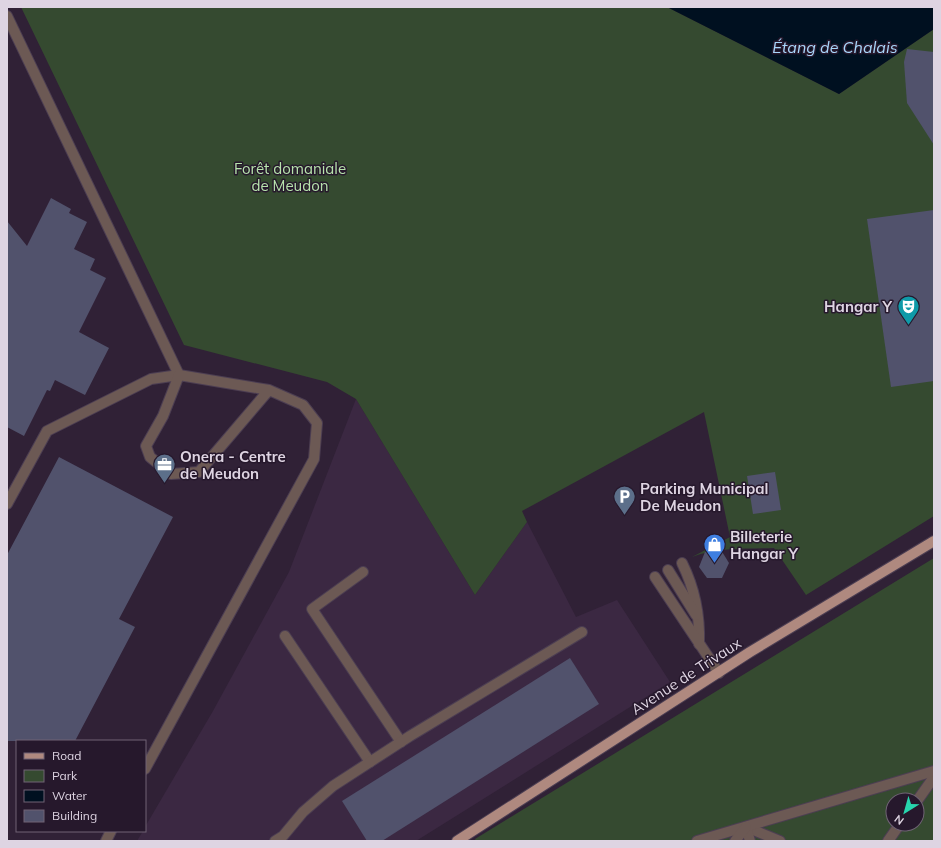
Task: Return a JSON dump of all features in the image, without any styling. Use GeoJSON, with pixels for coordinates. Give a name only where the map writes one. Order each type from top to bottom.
{"type":"FeatureCollection","features":[{"type":"Feature","properties":{"kind":"main road","name":"Avenue de Trivaux"},"geometry":{"type":"LineString","coordinates":[[457,841],[719,673],[934,541]]}},
{"type":"Feature","properties":{"kind":"lane"},"geometry":{"type":"LineString","coordinates":[[7,16],[179,375],[163,416],[146,446],[150,457],[171,474],[199,472],[269,390]]}},
{"type":"Feature","properties":{"kind":"lane"},"geometry":{"type":"LineString","coordinates":[[7,504],[47,431],[151,379],[179,375],[269,390],[303,405],[317,423],[314,459],[146,767]]}},
{"type":"Feature","properties":{"kind":"lane"},"geometry":{"type":"LineString","coordinates":[[682,563],[691,582],[700,621],[699,644]]}},
{"type":"Feature","properties":{"kind":"lane"},"geometry":{"type":"LineString","coordinates":[[668,570],[700,621]]}},
{"type":"Feature","properties":{"kind":"lane"},"geometry":{"type":"LineString","coordinates":[[363,572],[312,609],[401,742]]}},
{"type":"Feature","properties":{"kind":"lane"},"geometry":{"type":"LineString","coordinates":[[656,577],[719,673]]}},
{"type":"Feature","properties":{"kind":"lane"},"geometry":{"type":"LineString","coordinates":[[275,841],[283,836],[303,812],[333,786],[401,742],[582,632]]}},
{"type":"Feature","properties":{"kind":"lane"},"geometry":{"type":"LineString","coordinates":[[285,636],[370,762]]}},
{"type":"Feature","properties":{"kind":"lane"},"geometry":{"type":"LineString","coordinates":[[697,841],[934,771]]}},
{"type":"Feature","properties":{"kind":"lane"},"geometry":{"type":"LineString","coordinates":[[923,792],[934,777]]}},
{"type":"Feature","properties":{"kind":"lane"},"geometry":{"type":"LineString","coordinates":[[735,841],[746,827]]}},
{"type":"Feature","properties":{"kind":"lane"},"geometry":{"type":"LineString","coordinates":[[746,827],[750,841]]}},
{"type":"Feature","properties":{"kind":"lane"},"geometry":{"type":"LineString","coordinates":[[746,827],[780,841]]}},
{"type":"Feature","properties":{"kind":"lane"},"geometry":{"type":"LineString","coordinates":[[106,841],[110,832]]}},
{"type":"Feature","properties":{"kind":"lane"},"geometry":{"type":"LineString","coordinates":[[888,841],[894,832]]}},
{"type":"Feature","properties":{"kind":"shaded area"},"geometry":{"type":"Polygon","coordinates":[[[356,399],[475,595],[527,522],[576,617],[617,600],[670,682],[416,841],[137,841],[142,832],[146,832],[146,825],[213,711],[289,572],[356,399]]]}},
{"type":"Feature","properties":{"kind":"green space","name":"Forêt domaniale de Meudon"},"geometry":{"type":"Polygon","coordinates":[[[21,7],[667,7],[839,94],[934,29],[934,516],[806,595],[774,548],[722,550],[692,557],[730,537],[704,412],[522,511],[527,522],[475,595],[356,399],[327,382],[184,345],[21,7]]]}},
{"type":"Feature","properties":{"kind":"green space"},"geometry":{"type":"Polygon","coordinates":[[[934,558],[934,841],[476,841],[475,839],[934,558]]]}},
{"type":"Feature","properties":{"kind":"water","name":"Étang de Chalais"},"geometry":{"type":"Polygon","coordinates":[[[667,7],[934,7],[934,29],[839,94],[667,7]]]}},
{"type":"Feature","properties":{"kind":"building"},"geometry":{"type":"Polygon","coordinates":[[[907,49],[934,52],[934,145],[907,103],[904,62],[907,49]]]}},
{"type":"Feature","properties":{"kind":"building"},"geometry":{"type":"Polygon","coordinates":[[[51,198],[71,209],[69,213],[87,222],[74,249],[95,259],[90,270],[106,278],[79,332],[109,348],[85,395],[55,380],[50,391],[47,390],[24,436],[7,427],[7,221],[27,246],[51,198]]]}},
{"type":"Feature","properties":{"kind":"building","name":"Hangar Y"},"geometry":{"type":"Polygon","coordinates":[[[934,210],[934,381],[891,387],[867,219],[934,210]]]}},
{"type":"Feature","properties":{"kind":"building"},"geometry":{"type":"Polygon","coordinates":[[[59,457],[173,517],[119,619],[135,627],[76,740],[7,741],[7,555],[59,457]]]}},
{"type":"Feature","properties":{"kind":"building"},"geometry":{"type":"Polygon","coordinates":[[[775,472],[781,510],[753,514],[747,476],[775,472]]]}},
{"type":"Feature","properties":{"kind":"building","name":"Billeterie Hangar Y"},"geometry":{"type":"Polygon","coordinates":[[[721,550],[729,563],[722,578],[707,578],[699,567],[705,552],[721,550]]]}},
{"type":"Feature","properties":{"kind":"building"},"geometry":{"type":"Polygon","coordinates":[[[570,658],[599,704],[382,841],[367,841],[342,801],[570,658]]]}},
{"type":"Feature","properties":{"kind":"place","name":"Hangar Y"},"geometry":{"type":"Point","coordinates":[908,326]}},
{"type":"Feature","properties":{"kind":"place","name":"Onera - Centre de Meudon"},"geometry":{"type":"Point","coordinates":[165,484]}},
{"type":"Feature","properties":{"kind":"place","name":"Parking Municipal De Meudon"},"geometry":{"type":"Point","coordinates":[625,516]}},
{"type":"Feature","properties":{"kind":"place","name":"Billeterie Hangar Y"},"geometry":{"type":"Point","coordinates":[714,564]}}]}
